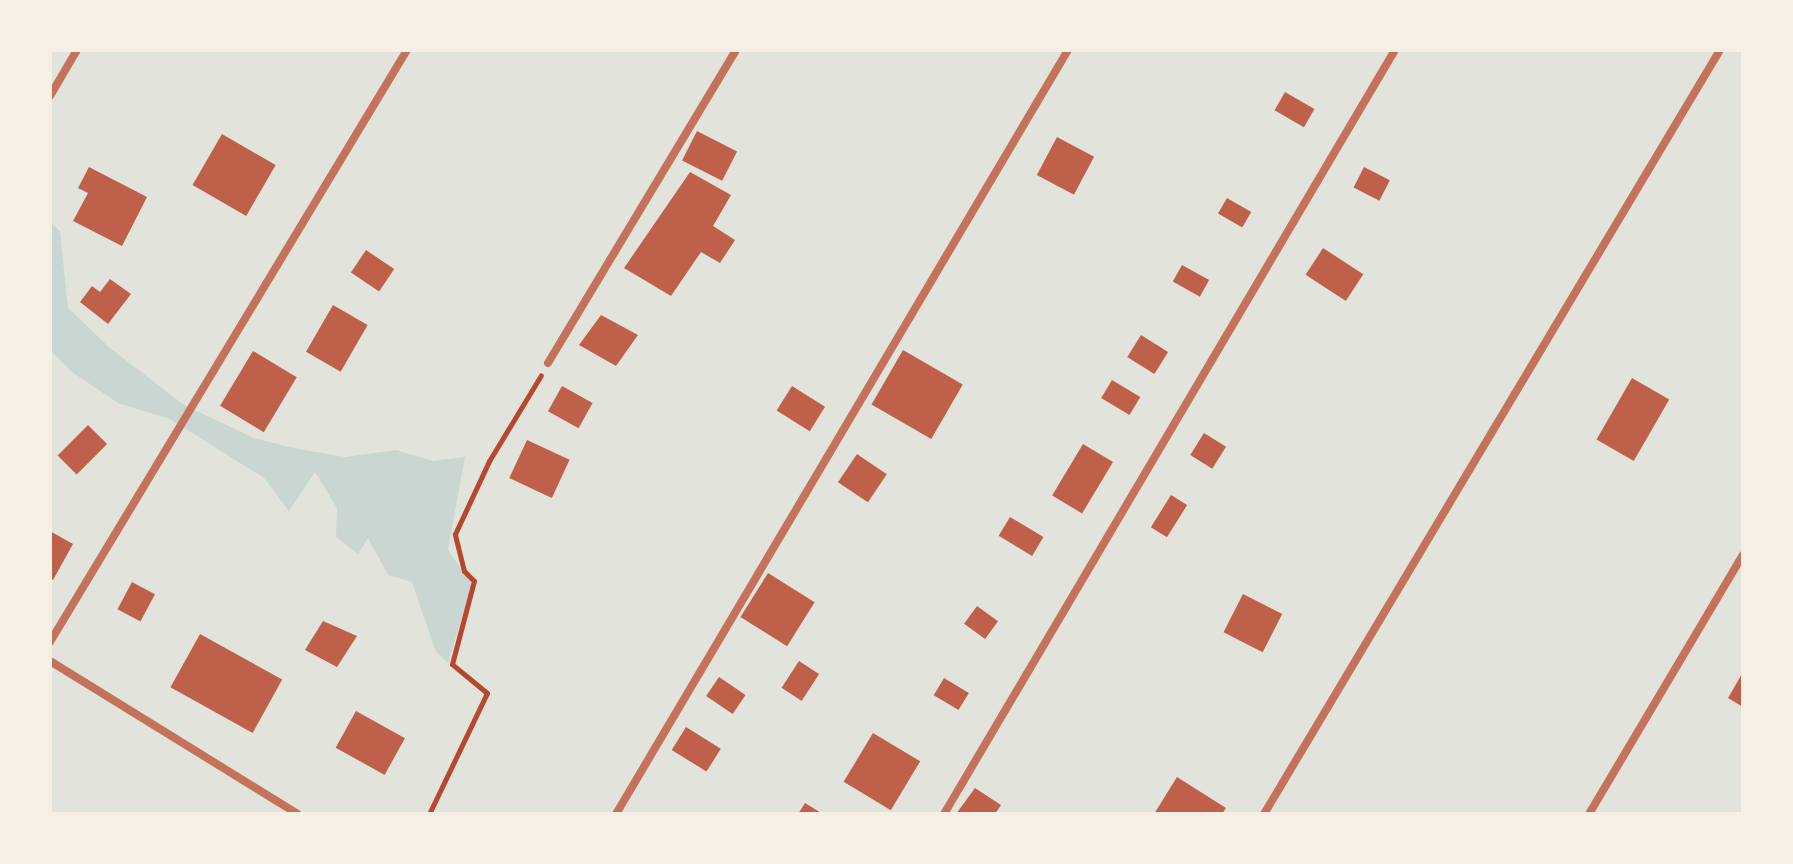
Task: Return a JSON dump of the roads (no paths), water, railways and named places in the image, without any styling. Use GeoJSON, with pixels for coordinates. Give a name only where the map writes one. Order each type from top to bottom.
{"type":"FeatureCollection","features":[{"type":"Feature","properties":{"kind":"street"},"geometry":{"type":"LineString","coordinates":[[50,96],[77,50]]}},
{"type":"Feature","properties":{"kind":"street"},"geometry":{"type":"LineString","coordinates":[[50,642],[407,50]]}},
{"type":"Feature","properties":{"kind":"street"},"geometry":{"type":"LineString","coordinates":[[548,363],[736,50]]}},
{"type":"Feature","properties":{"kind":"street"},"geometry":{"type":"LineString","coordinates":[[616,814],[1068,50]]}},
{"type":"Feature","properties":{"kind":"street"},"geometry":{"type":"LineString","coordinates":[[944,814],[1395,50]]}},
{"type":"Feature","properties":{"kind":"street"},"geometry":{"type":"LineString","coordinates":[[1264,814],[1720,50]]}},
{"type":"Feature","properties":{"kind":"street"},"geometry":{"type":"LineString","coordinates":[[1589,814],[1743,555]]}},
{"type":"Feature","properties":{"kind":"street"},"geometry":{"type":"LineString","coordinates":[[50,661],[298,814]]}}]}
